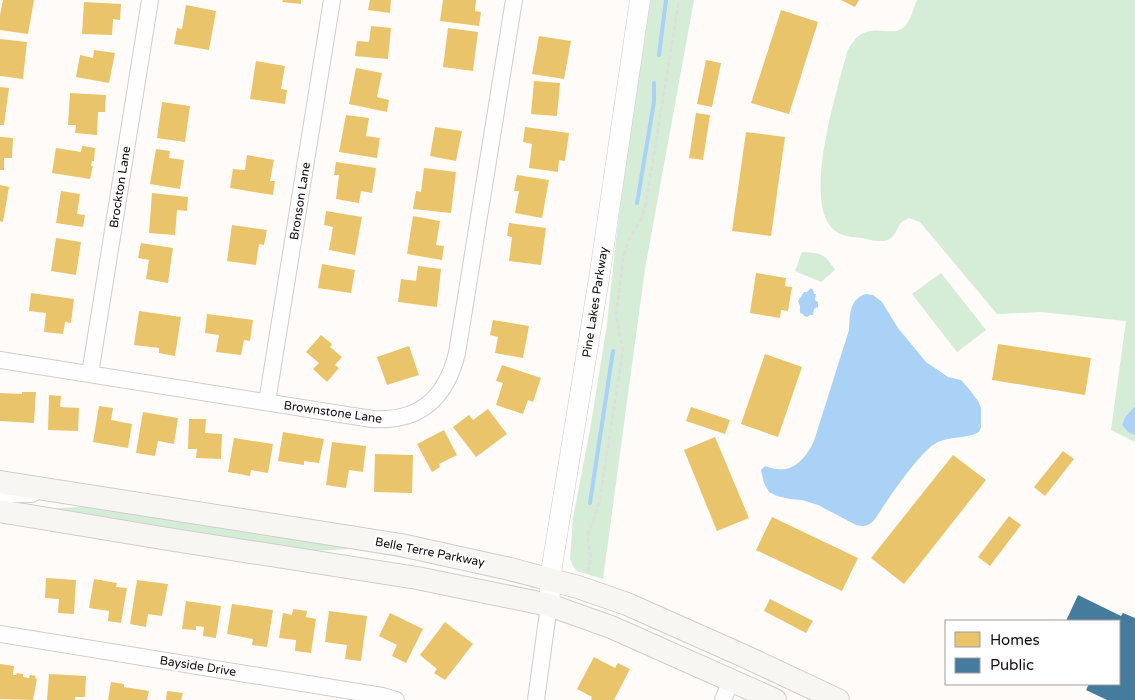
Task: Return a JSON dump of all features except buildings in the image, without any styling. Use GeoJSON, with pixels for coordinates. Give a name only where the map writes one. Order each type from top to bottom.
{"type":"FeatureCollection","features":[{"type":"Feature","properties":{"kind":"main road","name":"Belle Terre Parkway"},"geometry":{"type":"LineString","coordinates":[[0,482],[401,545],[465,558],[578,587],[635,608],[838,700]]}},
{"type":"Feature","properties":{"kind":"main road"},"geometry":{"type":"LineString","coordinates":[[0,511],[417,578],[549,605],[611,628],[727,690],[774,700]]}},
{"type":"Feature","properties":{"kind":"street","name":"Brockton Lane"},"geometry":{"type":"LineString","coordinates":[[90,374],[150,0]]}},
{"type":"Feature","properties":{"kind":"street","name":"Bronson Lane"},"geometry":{"type":"LineString","coordinates":[[267,402],[332,0]]}},
{"type":"Feature","properties":{"kind":"street","name":"Brownstone Lane"},"geometry":{"type":"LineString","coordinates":[[0,360],[372,418],[389,419],[407,416],[432,402],[443,389],[451,373],[457,353],[514,0]]}},
{"type":"Feature","properties":{"kind":"street","name":"Pine Lakes Parkway"},"geometry":{"type":"LineString","coordinates":[[549,605],[551,580],[600,272],[640,0]]}},
{"type":"Feature","properties":{"kind":"street"},"geometry":{"type":"LineString","coordinates":[[0,494],[34,494],[57,491]]}},
{"type":"Feature","properties":{"kind":"street"},"geometry":{"type":"LineString","coordinates":[[536,700],[549,605]]}},
{"type":"Feature","properties":{"kind":"street","name":"Bayside Drive"},"geometry":{"type":"LineString","coordinates":[[0,634],[373,694],[396,700]]}},
{"type":"Feature","properties":{"kind":"path"},"geometry":{"type":"LineString","coordinates":[[586,578],[591,557],[587,536],[599,504],[623,350],[616,315],[624,254],[629,240],[642,217],[646,204],[679,0]]}},
{"type":"Feature","properties":{"kind":"green space"},"geometry":{"type":"Polygon","coordinates":[[[648,0],[694,0],[645,269],[603,579],[577,571],[573,566],[570,559],[573,518],[591,424],[607,324],[617,231],[648,0]]]}},
{"type":"Feature","properties":{"kind":"green space"},"geometry":{"type":"Polygon","coordinates":[[[917,0],[1135,0],[1135,406],[1125,417],[1122,425],[1128,432],[1135,435],[1135,442],[1111,430],[1126,321],[1041,312],[997,314],[920,222],[909,218],[900,224],[893,236],[887,240],[877,241],[841,234],[834,230],[825,216],[821,195],[821,171],[830,117],[847,52],[855,40],[863,33],[895,31],[902,28],[908,22],[917,0]]]}},
{"type":"Feature","properties":{"kind":"green space"},"geometry":{"type":"Polygon","coordinates":[[[802,252],[822,255],[835,270],[821,282],[795,271],[802,252]]]}},
{"type":"Feature","properties":{"kind":"green space"},"geometry":{"type":"Polygon","coordinates":[[[941,273],[986,330],[957,352],[912,294],[941,273]]]}},
{"type":"Feature","properties":{"kind":"green space"},"geometry":{"type":"Polygon","coordinates":[[[92,506],[485,570],[484,572],[351,549],[311,551],[48,509],[92,506]]]}},
{"type":"Feature","properties":{"kind":"water"},"geometry":{"type":"Polygon","coordinates":[[[811,288],[814,294],[816,294],[815,300],[818,302],[818,307],[814,309],[813,315],[807,317],[800,313],[798,301],[804,292],[811,288]]]}},
{"type":"Feature","properties":{"kind":"water"},"geometry":{"type":"Polygon","coordinates":[[[866,294],[873,295],[882,302],[898,328],[926,362],[948,377],[961,380],[969,389],[981,408],[981,427],[979,432],[969,436],[943,440],[931,447],[913,465],[875,519],[869,525],[862,526],[856,525],[818,505],[777,496],[769,492],[764,483],[761,470],[765,466],[776,469],[789,468],[800,462],[811,447],[849,330],[853,304],[860,296],[866,294]]]}},
{"type":"Feature","properties":{"kind":"water"},"geometry":{"type":"Polygon","coordinates":[[[1135,406],[1135,435],[1128,432],[1122,425],[1125,417],[1135,406]]]}},
{"type":"Feature","properties":{"kind":"waterway"},"geometry":{"type":"LineString","coordinates":[[659,55],[666,0]]}},
{"type":"Feature","properties":{"kind":"waterway"},"geometry":{"type":"LineString","coordinates":[[637,203],[654,102],[654,83]]}},
{"type":"Feature","properties":{"kind":"waterway"},"geometry":{"type":"LineString","coordinates":[[590,503],[613,351]]}}]}
